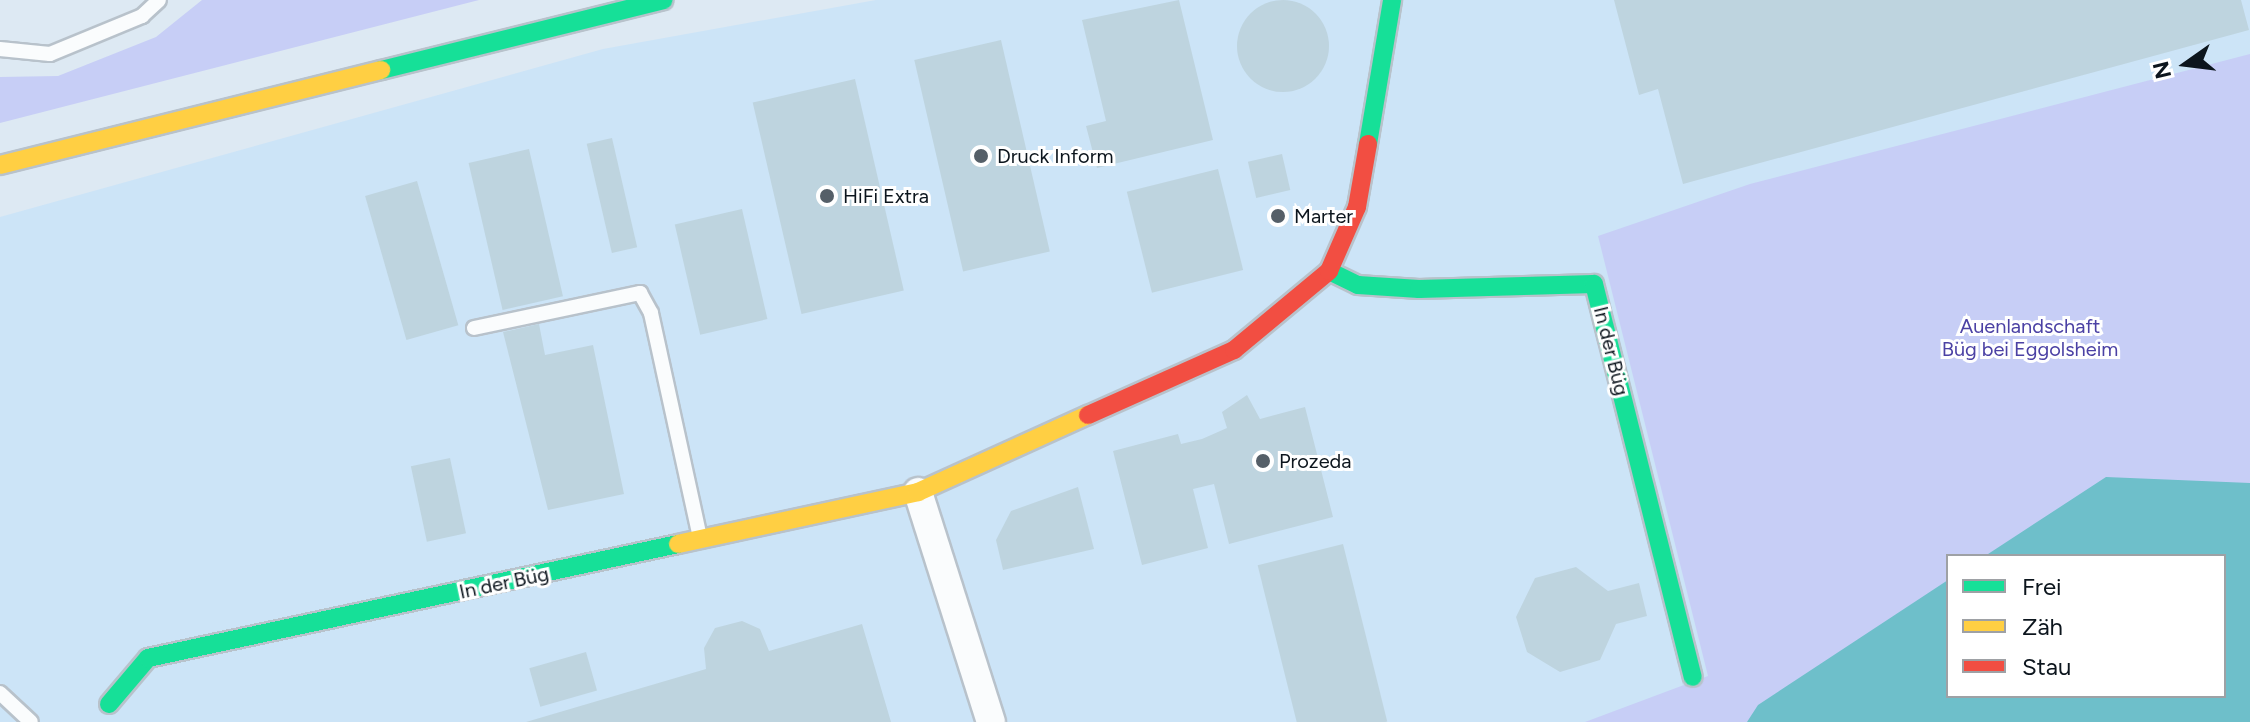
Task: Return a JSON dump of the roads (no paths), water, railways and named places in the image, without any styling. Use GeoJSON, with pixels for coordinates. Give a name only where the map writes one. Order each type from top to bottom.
{"type":"FeatureCollection","features":[{"type":"Feature","properties":{"kind":"street"},"geometry":{"type":"LineString","coordinates":[[0,165],[663,0]]}},
{"type":"Feature","properties":{"kind":"street","name":"In der Büg"},"geometry":{"type":"LineString","coordinates":[[105,708],[148,658],[918,492],[1188,375],[1287,312],[1329,271],[1357,207],[1392,0]]}},
{"type":"Feature","properties":{"kind":"street","name":"In der Büg"},"geometry":{"type":"LineString","coordinates":[[1329,271],[1358,285],[1419,289],[1594,284],[1693,677]]}},
{"type":"Feature","properties":{"kind":"street"},"geometry":{"type":"LineString","coordinates":[[918,492],[991,722]]}},
{"type":"Feature","properties":{"kind":"lane"},"geometry":{"type":"LineString","coordinates":[[0,49],[50,54],[142,16],[159,0]]}},
{"type":"Feature","properties":{"kind":"lane"},"geometry":{"type":"LineString","coordinates":[[474,328],[640,293],[651,313],[701,541]]}},
{"type":"Feature","properties":{"kind":"lane"},"geometry":{"type":"LineString","coordinates":[[0,693],[31,722]]}},
{"type":"Feature","properties":{"kind":"place","name":"Druck Inform"},"geometry":{"type":"Point","coordinates":[981,156]}},
{"type":"Feature","properties":{"kind":"place","name":"HiFi Extra"},"geometry":{"type":"Point","coordinates":[827,196]}},
{"type":"Feature","properties":{"kind":"place","name":"Marter"},"geometry":{"type":"Point","coordinates":[1278,216]}},
{"type":"Feature","properties":{"kind":"place","name":"Prozeda"},"geometry":{"type":"Point","coordinates":[1263,461]}},
{"type":"Feature","properties":{"kind":"park label","name":"Auenlandschaft Büg bei Eggolsheim"},"geometry":{"type":"Point","coordinates":[2030,338]}}]}
